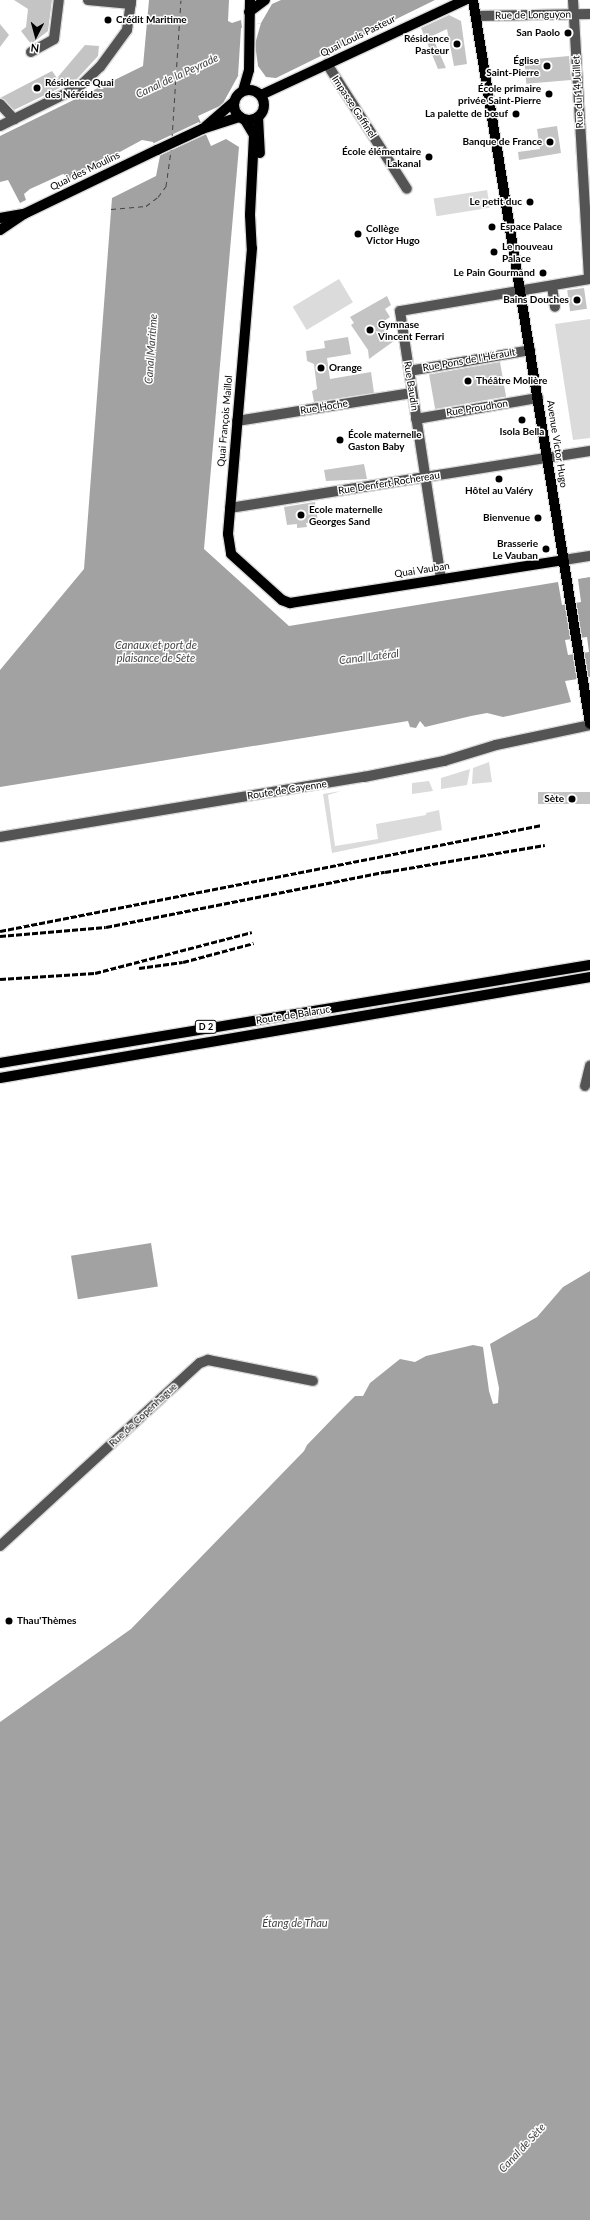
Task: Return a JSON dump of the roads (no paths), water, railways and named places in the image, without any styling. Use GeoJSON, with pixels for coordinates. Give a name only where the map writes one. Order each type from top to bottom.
{"type":"FeatureCollection","features":[{"type":"Feature","properties":{"kind":"main road"},"geometry":{"type":"LineString","coordinates":[[202,129],[234,102],[243,91],[249,70],[248,26],[250,0]]}},
{"type":"Feature","properties":{"kind":"main road"},"geometry":{"type":"LineString","coordinates":[[249,12],[265,0]]}},
{"type":"Feature","properties":{"kind":"main road","name":"Quai Louis Pasteur"},"geometry":{"type":"LineString","coordinates":[[258,93],[326,64],[456,2],[465,0]]}},
{"type":"Feature","properties":{"kind":"main road","name":"Avenue Victor Hugo"},"geometry":{"type":"LineString","coordinates":[[473,0],[590,724]]}},
{"type":"Feature","properties":{"kind":"main road"},"geometry":{"type":"LineString","coordinates":[[456,2],[476,16]]}},
{"type":"Feature","properties":{"kind":"main road"},"geometry":{"type":"LineString","coordinates":[[202,129],[242,118],[258,117],[264,104],[249,70]]}},
{"type":"Feature","properties":{"kind":"main road"},"geometry":{"type":"LineString","coordinates":[[243,91],[258,93]]}},
{"type":"Feature","properties":{"kind":"main road"},"geometry":{"type":"LineString","coordinates":[[234,102],[242,118]]}},
{"type":"Feature","properties":{"kind":"main road","name":"Quai François Maillol"},"geometry":{"type":"LineString","coordinates":[[252,218],[261,144],[258,117]]}},
{"type":"Feature","properties":{"kind":"main road","name":"Quai François Maillol"},"geometry":{"type":"LineString","coordinates":[[242,118],[254,135],[252,248],[236,421],[228,539],[230,552],[285,602]]}},
{"type":"Feature","properties":{"kind":"main road","name":"Quai des Moulins"},"geometry":{"type":"LineString","coordinates":[[24,214],[202,129]]}},
{"type":"Feature","properties":{"kind":"main road"},"geometry":{"type":"LineString","coordinates":[[0,218],[24,214]]}},
{"type":"Feature","properties":{"kind":"main road"},"geometry":{"type":"LineString","coordinates":[[0,230],[24,214]]}},
{"type":"Feature","properties":{"kind":"main road","name":"Quai Vauban"},"geometry":{"type":"LineString","coordinates":[[285,602],[305,602],[564,560]]}},
{"type":"Feature","properties":{"kind":"main road","name":"Route de Balaruc"},"geometry":{"type":"LineString","coordinates":[[0,1063],[590,965]]}},
{"type":"Feature","properties":{"kind":"main road","name":"Route de Balaruc"},"geometry":{"type":"LineString","coordinates":[[0,1078],[590,977]]}},
{"type":"Feature","properties":{"kind":"street"},"geometry":{"type":"LineString","coordinates":[[31,52],[54,39],[59,0]]}},
{"type":"Feature","properties":{"kind":"street"},"geometry":{"type":"LineString","coordinates":[[0,126],[79,87],[117,47],[127,30],[131,2],[88,0]]}},
{"type":"Feature","properties":{"kind":"street","name":"Rue du 14 Juillet"},"geometry":{"type":"LineString","coordinates":[[573,0],[590,279]]}},
{"type":"Feature","properties":{"kind":"street","name":"Rue de Longuyon"},"geometry":{"type":"LineString","coordinates":[[476,16],[590,14]]}},
{"type":"Feature","properties":{"kind":"street","name":"Impasse Gaffinel"},"geometry":{"type":"LineString","coordinates":[[326,64],[407,190]]}},
{"type":"Feature","properties":{"kind":"street"},"geometry":{"type":"LineString","coordinates":[[0,104],[14,119]]}},
{"type":"Feature","properties":{"kind":"street"},"geometry":{"type":"LineString","coordinates":[[520,291],[590,279]]}},
{"type":"Feature","properties":{"kind":"street"},"geometry":{"type":"LineString","coordinates":[[552,286],[555,307]]}},
{"type":"Feature","properties":{"kind":"street","name":"Rue Baudin"},"geometry":{"type":"LineString","coordinates":[[441,580],[400,312],[520,291]]}},
{"type":"Feature","properties":{"kind":"street","name":"Rue Pons de l'Hérault"},"geometry":{"type":"LineString","coordinates":[[409,371],[530,350]]}},
{"type":"Feature","properties":{"kind":"street","name":"Rue Hoche"},"geometry":{"type":"LineString","coordinates":[[236,421],[412,393]]}},
{"type":"Feature","properties":{"kind":"street","name":"Rue Proudhon"},"geometry":{"type":"LineString","coordinates":[[416,419],[538,398]]}},
{"type":"Feature","properties":{"kind":"street","name":"Rue Denfert Rochereau"},"geometry":{"type":"LineString","coordinates":[[230,508],[590,451]]}},
{"type":"Feature","properties":{"kind":"street"},"geometry":{"type":"LineString","coordinates":[[564,560],[590,556]]}},
{"type":"Feature","properties":{"kind":"street","name":"Route de Cayenne"},"geometry":{"type":"LineString","coordinates":[[0,837],[364,777],[444,761],[496,745],[590,724]]}},
{"type":"Feature","properties":{"kind":"street"},"geometry":{"type":"LineString","coordinates":[[585,1086],[590,1066]]}},
{"type":"Feature","properties":{"kind":"street","name":"Rue de Copenhague"},"geometry":{"type":"LineString","coordinates":[[0,1546],[200,1363],[208,1360],[313,1381]]}},
{"type":"Feature","properties":{"kind":"water","name":"Canaux et port de plaisance de Sète"},"geometry":{"type":"Polygon","coordinates":[[[149,0],[229,0],[228,21],[232,23],[241,20],[242,28],[261,23],[272,4],[281,0],[435,0],[276,78],[266,77],[258,66],[249,70],[238,76],[222,105],[198,116],[211,146],[226,139],[239,147],[204,549],[289,626],[558,582],[562,605],[581,602],[578,579],[590,577],[590,677],[565,681],[571,702],[503,717],[487,713],[425,727],[420,721],[416,728],[410,727],[408,721],[0,787],[0,670],[84,569],[112,198],[156,176],[160,156],[153,142],[142,140],[66,181],[67,176],[63,174],[30,189],[24,194],[26,200],[20,203],[8,180],[0,182],[0,136],[143,66],[149,0]],[[587,637],[565,640],[568,655],[589,652],[587,637]]]}},
{"type":"Feature","properties":{"kind":"water"},"geometry":{"type":"Polygon","coordinates":[[[151,1243],[158,1286],[78,1299],[71,1256],[151,1243]]]}},
{"type":"Feature","properties":{"kind":"water","name":"Étang de Thau"},"geometry":{"type":"Polygon","coordinates":[[[590,1271],[590,2220],[0,2220],[0,1722],[131,1629],[304,1451],[307,1445],[337,1414],[355,1396],[363,1396],[370,1383],[400,1359],[415,1362],[426,1356],[473,1345],[483,1347],[489,1391],[493,1404],[498,1403],[499,1388],[490,1344],[537,1317],[563,1287],[590,1271]]]}},
{"type":"Feature","properties":{"kind":"railway"},"geometry":{"type":"LineString","coordinates":[[0,931],[542,825]]}},
{"type":"Feature","properties":{"kind":"railway"},"geometry":{"type":"LineString","coordinates":[[0,936],[106,927],[385,872],[545,845]]}},
{"type":"Feature","properties":{"kind":"railway"},"geometry":{"type":"LineString","coordinates":[[0,979],[95,973],[252,932]]}},
{"type":"Feature","properties":{"kind":"railway"},"geometry":{"type":"LineString","coordinates":[[139,968],[183,962],[254,943]]}},
{"type":"Feature","properties":{"kind":"place","name":"Crédit Maritime"},"geometry":{"type":"Point","coordinates":[108,20]}},
{"type":"Feature","properties":{"kind":"place","name":"San Paolo"},"geometry":{"type":"Point","coordinates":[568,33]}},
{"type":"Feature","properties":{"kind":"place","name":"Résidence Pasteur"},"geometry":{"type":"Point","coordinates":[457,44]}},
{"type":"Feature","properties":{"kind":"place","name":"Église Saint-Pierre"},"geometry":{"type":"Point","coordinates":[547,66]}},
{"type":"Feature","properties":{"kind":"place","name":"Résidence Quai des Néréides"},"geometry":{"type":"Point","coordinates":[37,88]}},
{"type":"Feature","properties":{"kind":"place","name":"École primaire privée Saint-Pierre"},"geometry":{"type":"Point","coordinates":[549,94]}},
{"type":"Feature","properties":{"kind":"place","name":"La palette de bœuf"},"geometry":{"type":"Point","coordinates":[516,114]}},
{"type":"Feature","properties":{"kind":"place","name":"Banque de France"},"geometry":{"type":"Point","coordinates":[550,142]}},
{"type":"Feature","properties":{"kind":"place","name":"École élémentaire Lakanal"},"geometry":{"type":"Point","coordinates":[429,157]}},
{"type":"Feature","properties":{"kind":"place","name":"Le petit duc"},"geometry":{"type":"Point","coordinates":[530,202]}},
{"type":"Feature","properties":{"kind":"place","name":"Espace Palace"},"geometry":{"type":"Point","coordinates":[492,227]}},
{"type":"Feature","properties":{"kind":"place","name":"Collège Victor Hugo"},"geometry":{"type":"Point","coordinates":[358,234]}},
{"type":"Feature","properties":{"kind":"place","name":"Le nouveau Palace"},"geometry":{"type":"Point","coordinates":[494,252]}},
{"type":"Feature","properties":{"kind":"place","name":"Le Pain Gourmand"},"geometry":{"type":"Point","coordinates":[543,273]}},
{"type":"Feature","properties":{"kind":"place","name":"Bains Douches"},"geometry":{"type":"Point","coordinates":[577,300]}},
{"type":"Feature","properties":{"kind":"place","name":"Gymnase Vincent Ferrari"},"geometry":{"type":"Point","coordinates":[370,330]}},
{"type":"Feature","properties":{"kind":"place","name":"Orange"},"geometry":{"type":"Point","coordinates":[321,368]}},
{"type":"Feature","properties":{"kind":"place","name":"Théâtre Molière"},"geometry":{"type":"Point","coordinates":[468,381]}},
{"type":"Feature","properties":{"kind":"place","name":"Isola Bella"},"geometry":{"type":"Point","coordinates":[522,420]}},
{"type":"Feature","properties":{"kind":"place","name":"École maternelle Gaston Baby"},"geometry":{"type":"Point","coordinates":[340,440]}},
{"type":"Feature","properties":{"kind":"place","name":"Hôtel au Valéry"},"geometry":{"type":"Point","coordinates":[499,479]}},
{"type":"Feature","properties":{"kind":"place","name":"Ecole maternelle Georges Sand"},"geometry":{"type":"Point","coordinates":[301,515]}},
{"type":"Feature","properties":{"kind":"place","name":"Bienvenue"},"geometry":{"type":"Point","coordinates":[538,518]}},
{"type":"Feature","properties":{"kind":"place","name":"Brasserie Le Vauban"},"geometry":{"type":"Point","coordinates":[546,549]}},
{"type":"Feature","properties":{"kind":"place","name":"Sète"},"geometry":{"type":"Point","coordinates":[572,799]}},
{"type":"Feature","properties":{"kind":"place","name":"Thau'Thèmes"},"geometry":{"type":"Point","coordinates":[9,1621]}},
{"type":"Feature","properties":{"kind":"water label","name":"Canal de la Peyrade"},"geometry":{"type":"Point","coordinates":[177,76]}},
{"type":"Feature","properties":{"kind":"water label","name":"Canal Maritime"},"geometry":{"type":"Point","coordinates":[151,349]}},
{"type":"Feature","properties":{"kind":"water label","name":"Canal Latéral"},"geometry":{"type":"Point","coordinates":[369,657]}},
{"type":"Feature","properties":{"kind":"water label","name":"Canal de Sète"},"geometry":{"type":"Point","coordinates":[522,2148]}}]}
